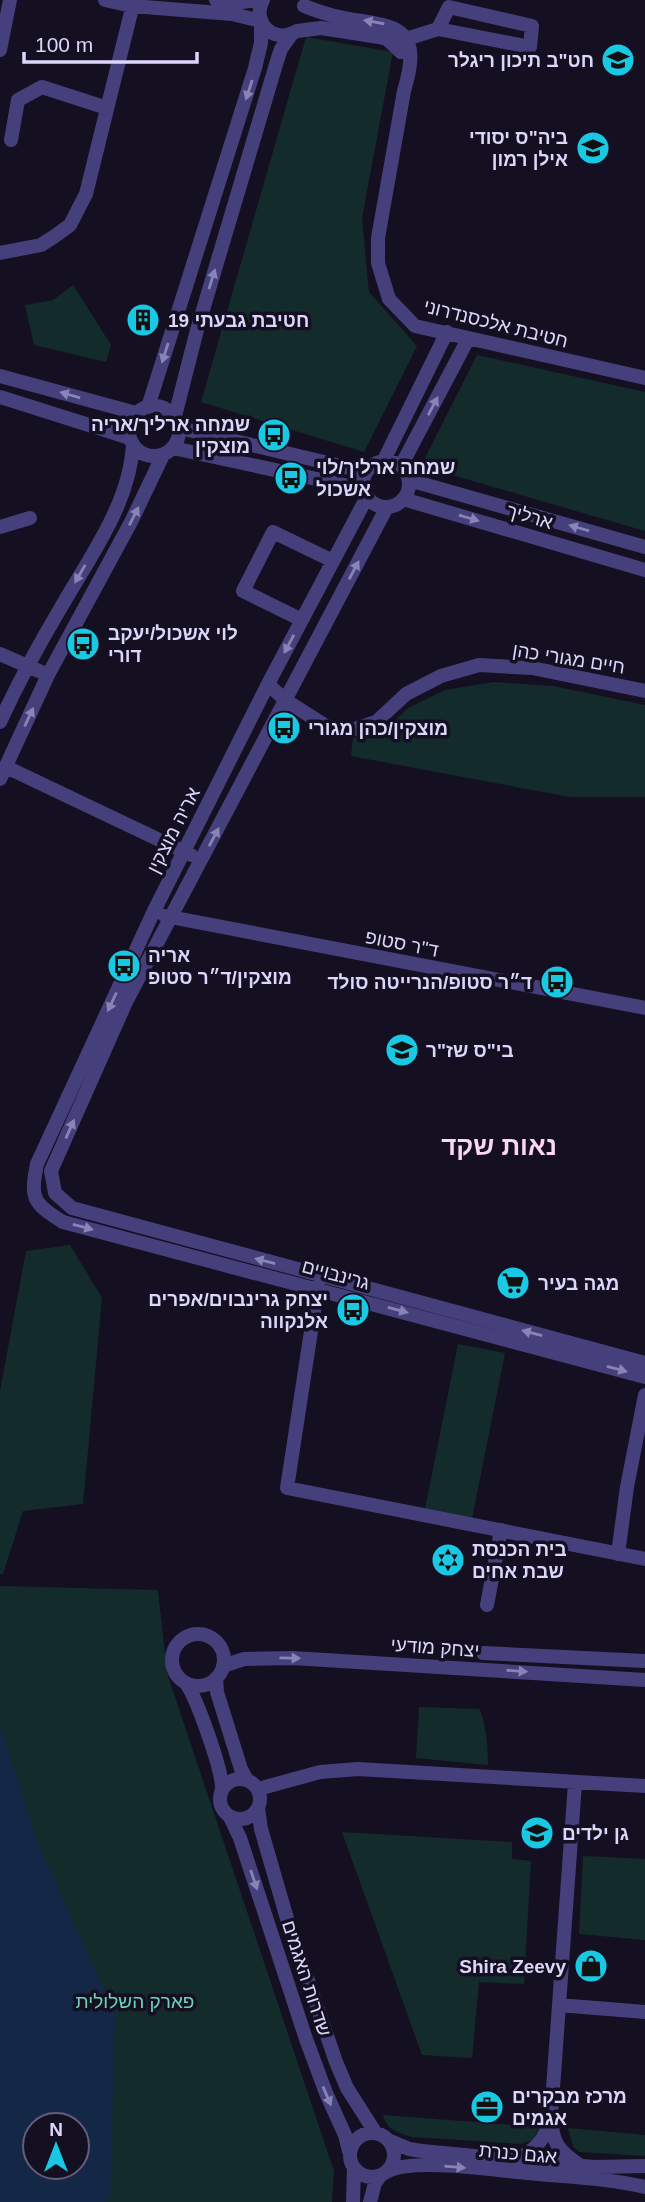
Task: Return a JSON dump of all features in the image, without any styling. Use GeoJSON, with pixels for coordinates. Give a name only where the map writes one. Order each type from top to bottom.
{"type":"FeatureCollection","features":[{"type":"Feature","properties":{"kind":"street"},"geometry":{"type":"LineString","coordinates":[[0,51],[10,0]]}},
{"type":"Feature","properties":{"kind":"street"},"geometry":{"type":"LineString","coordinates":[[105,0],[232,14],[261,22],[276,36],[314,28],[379,37],[401,43],[438,29],[530,47],[532,26],[449,7],[438,29]]}},
{"type":"Feature","properties":{"kind":"street"},"geometry":{"type":"LineString","coordinates":[[216,0],[257,0]]}},
{"type":"Feature","properties":{"kind":"street"},"geometry":{"type":"LineString","coordinates":[[0,722],[27,665],[110,522],[128,478],[130,425],[142,410],[256,68],[261,43],[259,12],[263,0]]}},
{"type":"Feature","properties":{"kind":"street"},"geometry":{"type":"LineString","coordinates":[[201,860],[3,773],[48,675],[168,452],[178,439],[177,422],[197,330],[281,49],[305,18],[303,2]]}},
{"type":"Feature","properties":{"kind":"street"},"geometry":{"type":"LineString","coordinates":[[303,2],[337,17],[390,25],[399,30],[401,43]]}},
{"type":"Feature","properties":{"kind":"street"},"geometry":{"type":"LineString","coordinates":[[0,253],[41,245],[70,225],[86,194],[133,3]]}},
{"type":"Feature","properties":{"kind":"street","name":"חטיבת אלכסנדרוני"},"geometry":{"type":"LineString","coordinates":[[401,43],[412,57],[379,238],[379,263],[389,299],[415,326],[645,378]]}},
{"type":"Feature","properties":{"kind":"street"},"geometry":{"type":"LineString","coordinates":[[11,139],[18,100],[42,87],[107,108]]}},
{"type":"Feature","properties":{"kind":"street"},"geometry":{"type":"LineString","coordinates":[[384,460],[447,332]]}},
{"type":"Feature","properties":{"kind":"street"},"geometry":{"type":"LineString","coordinates":[[401,466],[468,339]]}},
{"type":"Feature","properties":{"kind":"street"},"geometry":{"type":"LineString","coordinates":[[0,376],[142,410],[165,408],[177,422],[366,472]]}},
{"type":"Feature","properties":{"kind":"street"},"geometry":{"type":"LineString","coordinates":[[0,397],[131,441],[143,454],[149,456],[168,452],[365,493]]}},
{"type":"Feature","properties":{"kind":"street"},"geometry":{"type":"LineString","coordinates":[[384,460],[401,466],[409,481],[403,499],[387,507],[373,503],[365,493],[363,479],[366,472],[376,462],[384,460]]}},
{"type":"Feature","properties":{"kind":"street","name":"ארליך"},"geometry":{"type":"LineString","coordinates":[[409,481],[645,547]]}},
{"type":"Feature","properties":{"kind":"street","name":"אריה מוצקין"},"geometry":{"type":"LineString","coordinates":[[32,1188],[37,1164],[153,913],[365,493]]}},
{"type":"Feature","properties":{"kind":"street","name":"ארליך"},"geometry":{"type":"LineString","coordinates":[[403,499],[645,570]]}},
{"type":"Feature","properties":{"kind":"street","name":"אריה מוצקין"},"geometry":{"type":"LineString","coordinates":[[55,1193],[51,1171],[126,1002],[387,507]]}},
{"type":"Feature","properties":{"kind":"street"},"geometry":{"type":"LineString","coordinates":[[0,527],[30,518]]}},
{"type":"Feature","properties":{"kind":"street"},"geometry":{"type":"LineString","coordinates":[[302,620],[243,591],[273,533],[333,561]]}},
{"type":"Feature","properties":{"kind":"street"},"geometry":{"type":"LineString","coordinates":[[0,654],[48,675]]}},
{"type":"Feature","properties":{"kind":"street","name":"חיים מגורי כהן"},"geometry":{"type":"LineString","coordinates":[[268,684],[285,700],[329,728],[355,729],[376,722],[406,694],[441,676],[479,665],[532,668],[645,691]]}},
{"type":"Feature","properties":{"kind":"street","name":"ד\"ר סטופ"},"geometry":{"type":"LineString","coordinates":[[153,913],[645,1008]]}},
{"type":"Feature","properties":{"kind":"street","name":"גרינבויים"},"geometry":{"type":"LineString","coordinates":[[32,1188],[40,1208],[63,1222],[645,1363]]}},
{"type":"Feature","properties":{"kind":"street","name":"גרינבויים"},"geometry":{"type":"LineString","coordinates":[[55,1193],[72,1208],[645,1377]]}},
{"type":"Feature","properties":{"kind":"street"},"geometry":{"type":"LineString","coordinates":[[318,1282],[287,1488],[645,1559]]}},
{"type":"Feature","properties":{"kind":"street"},"geometry":{"type":"LineString","coordinates":[[618,1554],[627,1487],[645,1395]]}},
{"type":"Feature","properties":{"kind":"street"},"geometry":{"type":"LineString","coordinates":[[487,1605],[501,1530]]}},
{"type":"Feature","properties":{"kind":"street"},"geometry":{"type":"LineString","coordinates":[[186,1683],[200,1713],[221,1776],[221,1808],[230,1816],[245,1819],[258,1808],[260,1798],[241,1769],[217,1692],[220,1672],[221,1648],[216,1642],[201,1635],[185,1638],[175,1648],[172,1662],[176,1675],[186,1683],[206,1685],[220,1672]]}},
{"type":"Feature","properties":{"kind":"street","name":"יצחק מודעי"},"geometry":{"type":"LineString","coordinates":[[483,1653],[642,1660]]}},
{"type":"Feature","properties":{"kind":"street","name":"יצחק מודעי"},"geometry":{"type":"LineString","coordinates":[[220,1672],[244,1659],[293,1658],[645,1680]]}},
{"type":"Feature","properties":{"kind":"street"},"geometry":{"type":"LineString","coordinates":[[620,1678],[642,1660]]}},
{"type":"Feature","properties":{"kind":"street"},"geometry":{"type":"LineString","coordinates":[[222,1790],[232,1780],[252,1785],[317,1773],[358,1769],[645,1786]]}},
{"type":"Feature","properties":{"kind":"street"},"geometry":{"type":"LineString","coordinates":[[575,1783],[551,2116],[552,2130],[558,2147],[581,2166]]}},
{"type":"Feature","properties":{"kind":"street","name":"שדרות האגמים"},"geometry":{"type":"LineString","coordinates":[[258,1808],[261,1829],[285,1909],[336,2062],[346,2088],[374,2132]]}},
{"type":"Feature","properties":{"kind":"street","name":"שדרות האגמים"},"geometry":{"type":"LineString","coordinates":[[230,1816],[244,1850],[306,2039],[349,2151]]}},
{"type":"Feature","properties":{"kind":"street"},"geometry":{"type":"LineString","coordinates":[[559,2005],[645,2012]]}},
{"type":"Feature","properties":{"kind":"street"},"geometry":{"type":"LineString","coordinates":[[517,2160],[540,2144],[551,2116]]}},
{"type":"Feature","properties":{"kind":"street"},"geometry":{"type":"LineString","coordinates":[[353,2202],[354,2169],[349,2151],[358,2136],[374,2132],[390,2141],[394,2157],[375,2183],[370,2202]]}},
{"type":"Feature","properties":{"kind":"street","name":"אגם כנרת"},"geometry":{"type":"LineString","coordinates":[[390,2141],[422,2151],[581,2166],[645,2166]]}},
{"type":"Feature","properties":{"kind":"street","name":"אגם כנרת"},"geometry":{"type":"LineString","coordinates":[[384,2173],[402,2166],[440,2166],[600,2180],[645,2187]]}},
{"type":"Feature","properties":{"kind":"street"},"geometry":{"type":"LineString","coordinates":[[354,2169],[366,2177],[384,2173]]}},
{"type":"Feature","properties":{"kind":"green space"},"geometry":{"type":"Polygon","coordinates":[[[306,37],[393,52],[362,218],[369,292],[417,346],[364,452],[201,402],[306,37]]]}},
{"type":"Feature","properties":{"kind":"green space"},"geometry":{"type":"Polygon","coordinates":[[[73,285],[111,345],[106,362],[34,345],[25,305],[53,300],[73,285]]]}},
{"type":"Feature","properties":{"kind":"green space"},"geometry":{"type":"Polygon","coordinates":[[[477,355],[645,392],[645,531],[421,466],[477,355]]]}},
{"type":"Feature","properties":{"kind":"green space"},"geometry":{"type":"Polygon","coordinates":[[[494,682],[553,686],[645,705],[645,797],[570,797],[351,756],[353,737],[381,734],[408,708],[445,690],[494,682]]]}},
{"type":"Feature","properties":{"kind":"green space"},"geometry":{"type":"Polygon","coordinates":[[[70,1245],[102,1298],[83,1504],[23,1511],[3,1574],[0,1574],[0,1391],[26,1251],[70,1245]]]}},
{"type":"Feature","properties":{"kind":"green space"},"geometry":{"type":"Polygon","coordinates":[[[458,1344],[505,1353],[472,1519],[425,1509],[458,1344]]]}},
{"type":"Feature","properties":{"kind":"green space","name":"פארק השלולית"},"geometry":{"type":"Polygon","coordinates":[[[0,1586],[158,1590],[167,1673],[334,2171],[332,2202],[0,2202],[0,1586]]]}},
{"type":"Feature","properties":{"kind":"green space"},"geometry":{"type":"Polygon","coordinates":[[[419,1707],[479,1709],[485,1728],[488,1765],[416,1758],[419,1707]]]}},
{"type":"Feature","properties":{"kind":"green space"},"geometry":{"type":"Polygon","coordinates":[[[342,1832],[512,1842],[512,1859],[531,1861],[524,1984],[479,1982],[472,2058],[422,2055],[342,1832]]]}},
{"type":"Feature","properties":{"kind":"green space"},"geometry":{"type":"Polygon","coordinates":[[[583,1856],[645,1859],[645,1940],[579,1934],[583,1856]]]}},
{"type":"Feature","properties":{"kind":"green space"},"geometry":{"type":"Polygon","coordinates":[[[383,2115],[540,2127],[533,2140],[520,2144],[413,2137],[391,2128],[383,2115]]]}},
{"type":"Feature","properties":{"kind":"green space"},"geometry":{"type":"Polygon","coordinates":[[[568,2128],[645,2135],[645,2156],[579,2152],[573,2146],[568,2128]]]}},
{"type":"Feature","properties":{"kind":"water"},"geometry":{"type":"Polygon","coordinates":[[[0,1724],[35,1836],[115,2015],[110,2196],[104,2202],[0,2202],[0,1724]]]}},
{"type":"Feature","properties":{"kind":"place","name":"חט\"ב תיכון ריגלר"},"geometry":{"type":"Point","coordinates":[618,60]}},
{"type":"Feature","properties":{"kind":"place","name":"ביה\"ס יסודי אילן רמון"},"geometry":{"type":"Point","coordinates":[593,148]}},
{"type":"Feature","properties":{"kind":"place","name":"חטיבת גבעתי 19"},"geometry":{"type":"Point","coordinates":[143,320]}},
{"type":"Feature","properties":{"kind":"place","name":"שמחה ארליך/אריה מוצקין"},"geometry":{"type":"Point","coordinates":[274,435]}},
{"type":"Feature","properties":{"kind":"place","name":"שמחה ארליך/לוי אשכול"},"geometry":{"type":"Point","coordinates":[291,478]}},
{"type":"Feature","properties":{"kind":"place","name":"לוי אשכול/יעקב דורי"},"geometry":{"type":"Point","coordinates":[83,644]}},
{"type":"Feature","properties":{"kind":"place","name":"מוצקין/כהן מגורי"},"geometry":{"type":"Point","coordinates":[284,728]}},
{"type":"Feature","properties":{"kind":"place","name":"אריה מוצקין/ד״ר סטופ"},"geometry":{"type":"Point","coordinates":[124,966]}},
{"type":"Feature","properties":{"kind":"place","name":"ד״ר סטופ/הנרייטה סולד"},"geometry":{"type":"Point","coordinates":[557,982]}},
{"type":"Feature","properties":{"kind":"place","name":"בי\"ס שז\"ר"},"geometry":{"type":"Point","coordinates":[402,1050]}},
{"type":"Feature","properties":{"kind":"place","name":"מגה בעיר"},"geometry":{"type":"Point","coordinates":[513,1283]}},
{"type":"Feature","properties":{"kind":"place","name":"יצחק גרינבוים/אפרים אלנקווה"},"geometry":{"type":"Point","coordinates":[353,1310]}},
{"type":"Feature","properties":{"kind":"place","name":"בית הכנסת שבת אחים"},"geometry":{"type":"Point","coordinates":[448,1560]}},
{"type":"Feature","properties":{"kind":"place","name":"גן ילדים"},"geometry":{"type":"Point","coordinates":[537,1833]}},
{"type":"Feature","properties":{"kind":"place","name":"Shira Zeevy"},"geometry":{"type":"Point","coordinates":[591,1966]}},
{"type":"Feature","properties":{"kind":"place","name":"מרכז מבקרים אגמים"},"geometry":{"type":"Point","coordinates":[487,2107]}},
{"type":"Feature","properties":{"kind":"district","name":"נאות שקד"},"geometry":{"type":"Point","coordinates":[499,1146]}}]}
